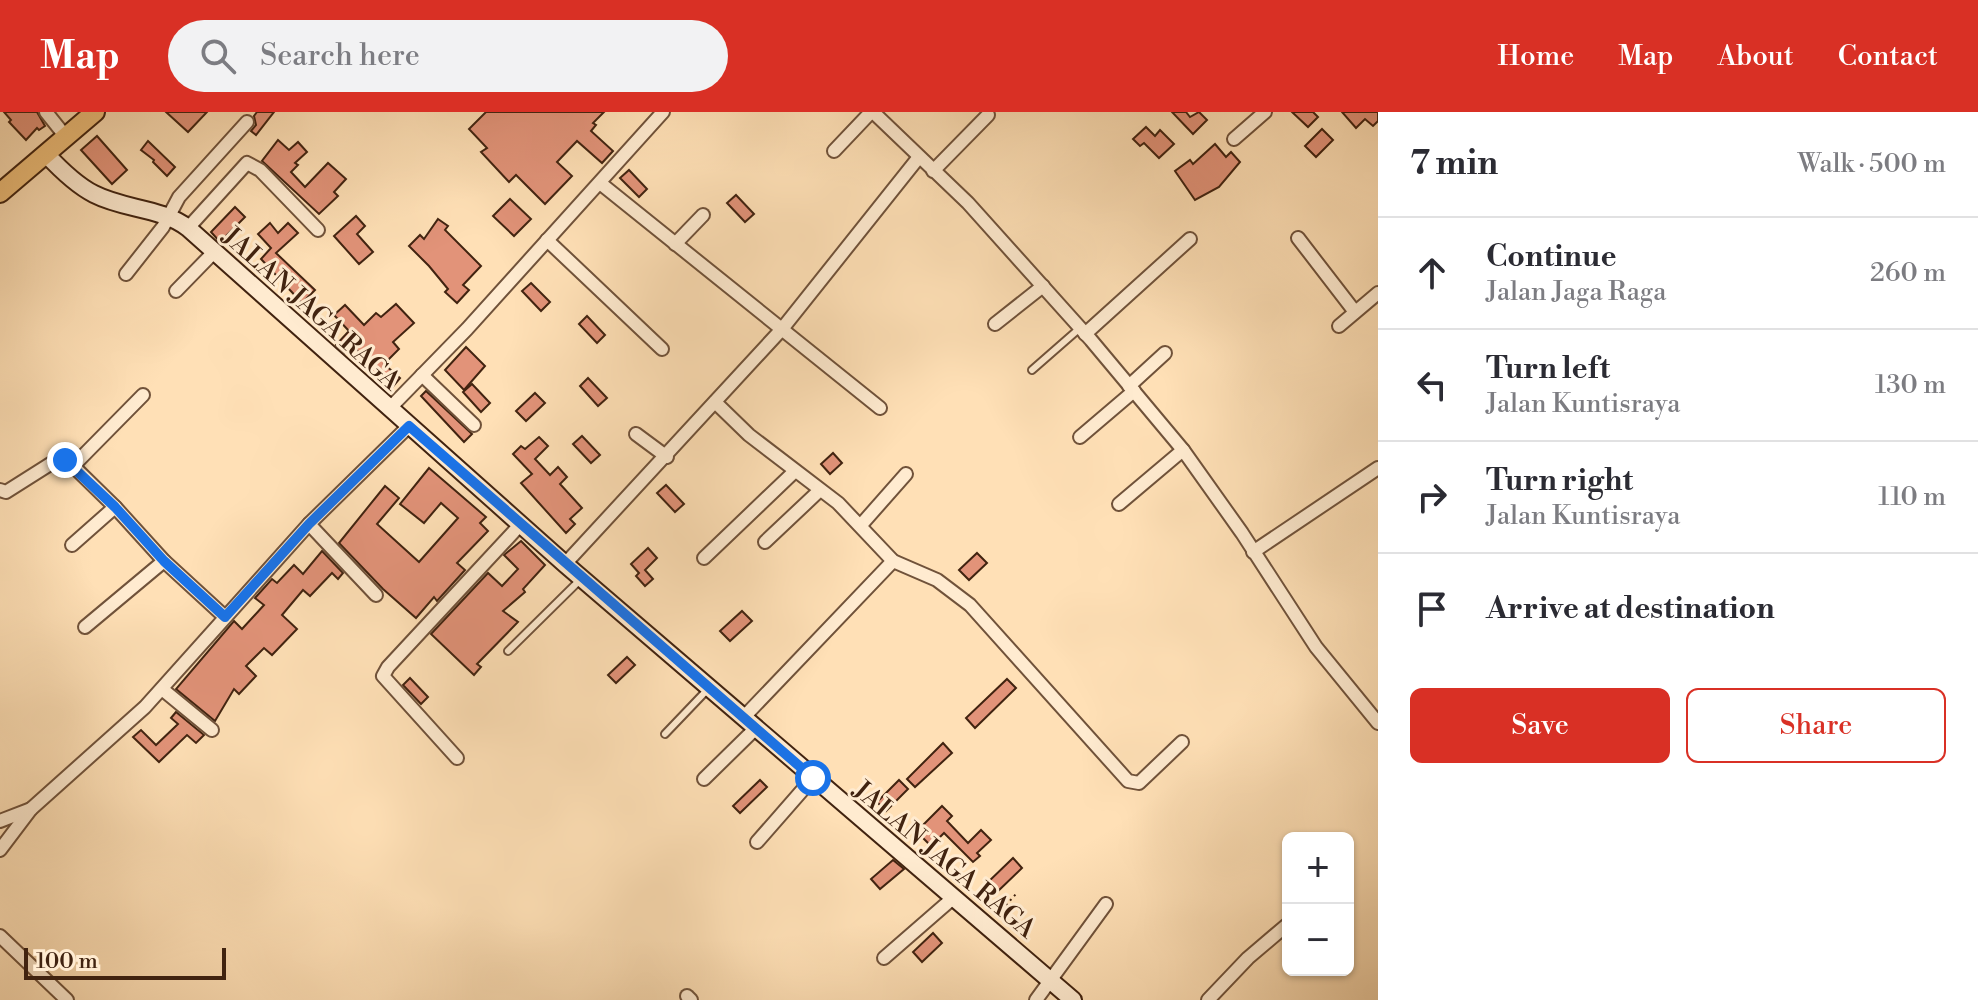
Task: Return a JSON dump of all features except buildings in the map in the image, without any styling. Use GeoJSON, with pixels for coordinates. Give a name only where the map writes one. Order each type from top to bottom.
{"type":"FeatureCollection","features":[{"type":"Feature","properties":{"kind":"main road"},"geometry":{"type":"LineString","coordinates":[[0,193],[95,112]]}},
{"type":"Feature","properties":{"kind":"street"},"geometry":{"type":"LineString","coordinates":[[46,112],[66,137]]}},
{"type":"Feature","properties":{"kind":"street"},"geometry":{"type":"LineString","coordinates":[[389,409],[663,112]]}},
{"type":"Feature","properties":{"kind":"street"},"geometry":{"type":"LineString","coordinates":[[834,151],[872,112],[968,203],[1183,450],[1316,647],[1378,723]]}},
{"type":"Feature","properties":{"kind":"street"},"geometry":{"type":"LineString","coordinates":[[1234,139],[1265,112]]}},
{"type":"Feature","properties":{"kind":"street"},"geometry":{"type":"LineString","coordinates":[[933,171],[988,115]]}},
{"type":"Feature","properties":{"kind":"street"},"geometry":{"type":"LineString","coordinates":[[179,222],[179,197],[247,122]]}},
{"type":"Feature","properties":{"kind":"street","name":"JALAN JAGA RAGA"},"geometry":{"type":"LineString","coordinates":[[46,154],[62,171],[94,194],[179,222],[581,579],[1073,1000]]}},
{"type":"Feature","properties":{"kind":"street"},"geometry":{"type":"LineString","coordinates":[[565,564],[782,329],[919,157]]}},
{"type":"Feature","properties":{"kind":"street"},"geometry":{"type":"LineString","coordinates":[[126,274],[179,222],[247,163],[260,170],[318,230]]}},
{"type":"Feature","properties":{"kind":"street"},"geometry":{"type":"LineString","coordinates":[[600,183],[880,408]]}},
{"type":"Feature","properties":{"kind":"street"},"geometry":{"type":"LineString","coordinates":[[675,244],[703,215]]}},
{"type":"Feature","properties":{"kind":"street"},"geometry":{"type":"LineString","coordinates":[[1298,238],[1355,312]]}},
{"type":"Feature","properties":{"kind":"street"},"geometry":{"type":"LineString","coordinates":[[1082,331],[1190,239]]}},
{"type":"Feature","properties":{"kind":"street"},"geometry":{"type":"LineString","coordinates":[[547,240],[662,349]]}},
{"type":"Feature","properties":{"kind":"street"},"geometry":{"type":"LineString","coordinates":[[176,291],[214,252]]}},
{"type":"Feature","properties":{"kind":"street"},"geometry":{"type":"LineString","coordinates":[[995,324],[1043,286]]}},
{"type":"Feature","properties":{"kind":"street"},"geometry":{"type":"LineString","coordinates":[[1339,326],[1378,293]]}},
{"type":"Feature","properties":{"kind":"street"},"geometry":{"type":"LineString","coordinates":[[1080,437],[1132,389],[1165,353]]}},
{"type":"Feature","properties":{"kind":"street"},"geometry":{"type":"LineString","coordinates":[[422,375],[474,425]]}},
{"type":"Feature","properties":{"kind":"street"},"geometry":{"type":"LineString","coordinates":[[73,466],[143,395]]}},
{"type":"Feature","properties":{"kind":"street"},"geometry":{"type":"LineString","coordinates":[[715,402],[749,435],[861,525],[893,561],[937,580],[970,605],[1128,781],[1139,783],[1182,742]]}},
{"type":"Feature","properties":{"kind":"street"},"geometry":{"type":"LineString","coordinates":[[0,850],[31,809],[162,689],[309,524],[409,426]]}},
{"type":"Feature","properties":{"kind":"street"},"geometry":{"type":"LineString","coordinates":[[636,434],[667,457]]}},
{"type":"Feature","properties":{"kind":"street"},"geometry":{"type":"LineString","coordinates":[[1119,504],[1183,450]]}},
{"type":"Feature","properties":{"kind":"street"},"geometry":{"type":"LineString","coordinates":[[0,490],[6,492],[60,459],[73,466],[164,561],[225,617]]}},
{"type":"Feature","properties":{"kind":"street"},"geometry":{"type":"LineString","coordinates":[[1253,552],[1378,468]]}},
{"type":"Feature","properties":{"kind":"street"},"geometry":{"type":"LineString","coordinates":[[704,558],[794,472]]}},
{"type":"Feature","properties":{"kind":"street"},"geometry":{"type":"LineString","coordinates":[[861,525],[906,474]]}},
{"type":"Feature","properties":{"kind":"street"},"geometry":{"type":"LineString","coordinates":[[765,542],[820,490]]}},
{"type":"Feature","properties":{"kind":"street"},"geometry":{"type":"LineString","coordinates":[[72,545],[115,507]]}},
{"type":"Feature","properties":{"kind":"street"},"geometry":{"type":"LineString","coordinates":[[309,524],[376,595]]}},
{"type":"Feature","properties":{"kind":"street"},"geometry":{"type":"LineString","coordinates":[[457,758],[383,676],[520,525]]}},
{"type":"Feature","properties":{"kind":"street"},"geometry":{"type":"LineString","coordinates":[[85,627],[164,561]]}},
{"type":"Feature","properties":{"kind":"street"},"geometry":{"type":"LineString","coordinates":[[704,779],[749,723],[893,561]]}},
{"type":"Feature","properties":{"kind":"street"},"geometry":{"type":"LineString","coordinates":[[162,689],[212,730]]}},
{"type":"Feature","properties":{"kind":"street"},"geometry":{"type":"LineString","coordinates":[[757,842],[813,778]]}},
{"type":"Feature","properties":{"kind":"street"},"geometry":{"type":"LineString","coordinates":[[0,821],[31,809]]}},
{"type":"Feature","properties":{"kind":"street"},"geometry":{"type":"LineString","coordinates":[[884,958],[953,898]]}},
{"type":"Feature","properties":{"kind":"street"},"geometry":{"type":"LineString","coordinates":[[1036,1000],[1106,904]]}},
{"type":"Feature","properties":{"kind":"street"},"geometry":{"type":"LineString","coordinates":[[1208,1000],[1248,958],[1282,929]]}},
{"type":"Feature","properties":{"kind":"street"},"geometry":{"type":"LineString","coordinates":[[0,936],[67,1000]]}},
{"type":"Feature","properties":{"kind":"lane"},"geometry":{"type":"LineString","coordinates":[[1032,370],[1082,331]]}},
{"type":"Feature","properties":{"kind":"lane"},"geometry":{"type":"LineString","coordinates":[[508,651],[581,579]]}},
{"type":"Feature","properties":{"kind":"lane"},"geometry":{"type":"LineString","coordinates":[[665,734],[709,688]]}},
{"type":"Feature","properties":{"kind":"path"},"geometry":{"type":"LineString","coordinates":[[987,927],[1016,894]]}},
{"type":"Feature","properties":{"kind":"route"},"geometry":{"type":"LineString","coordinates":[[65,460],[115,507],[164,561],[225,617],[309,524],[409,426],[813,778]]}}]}
